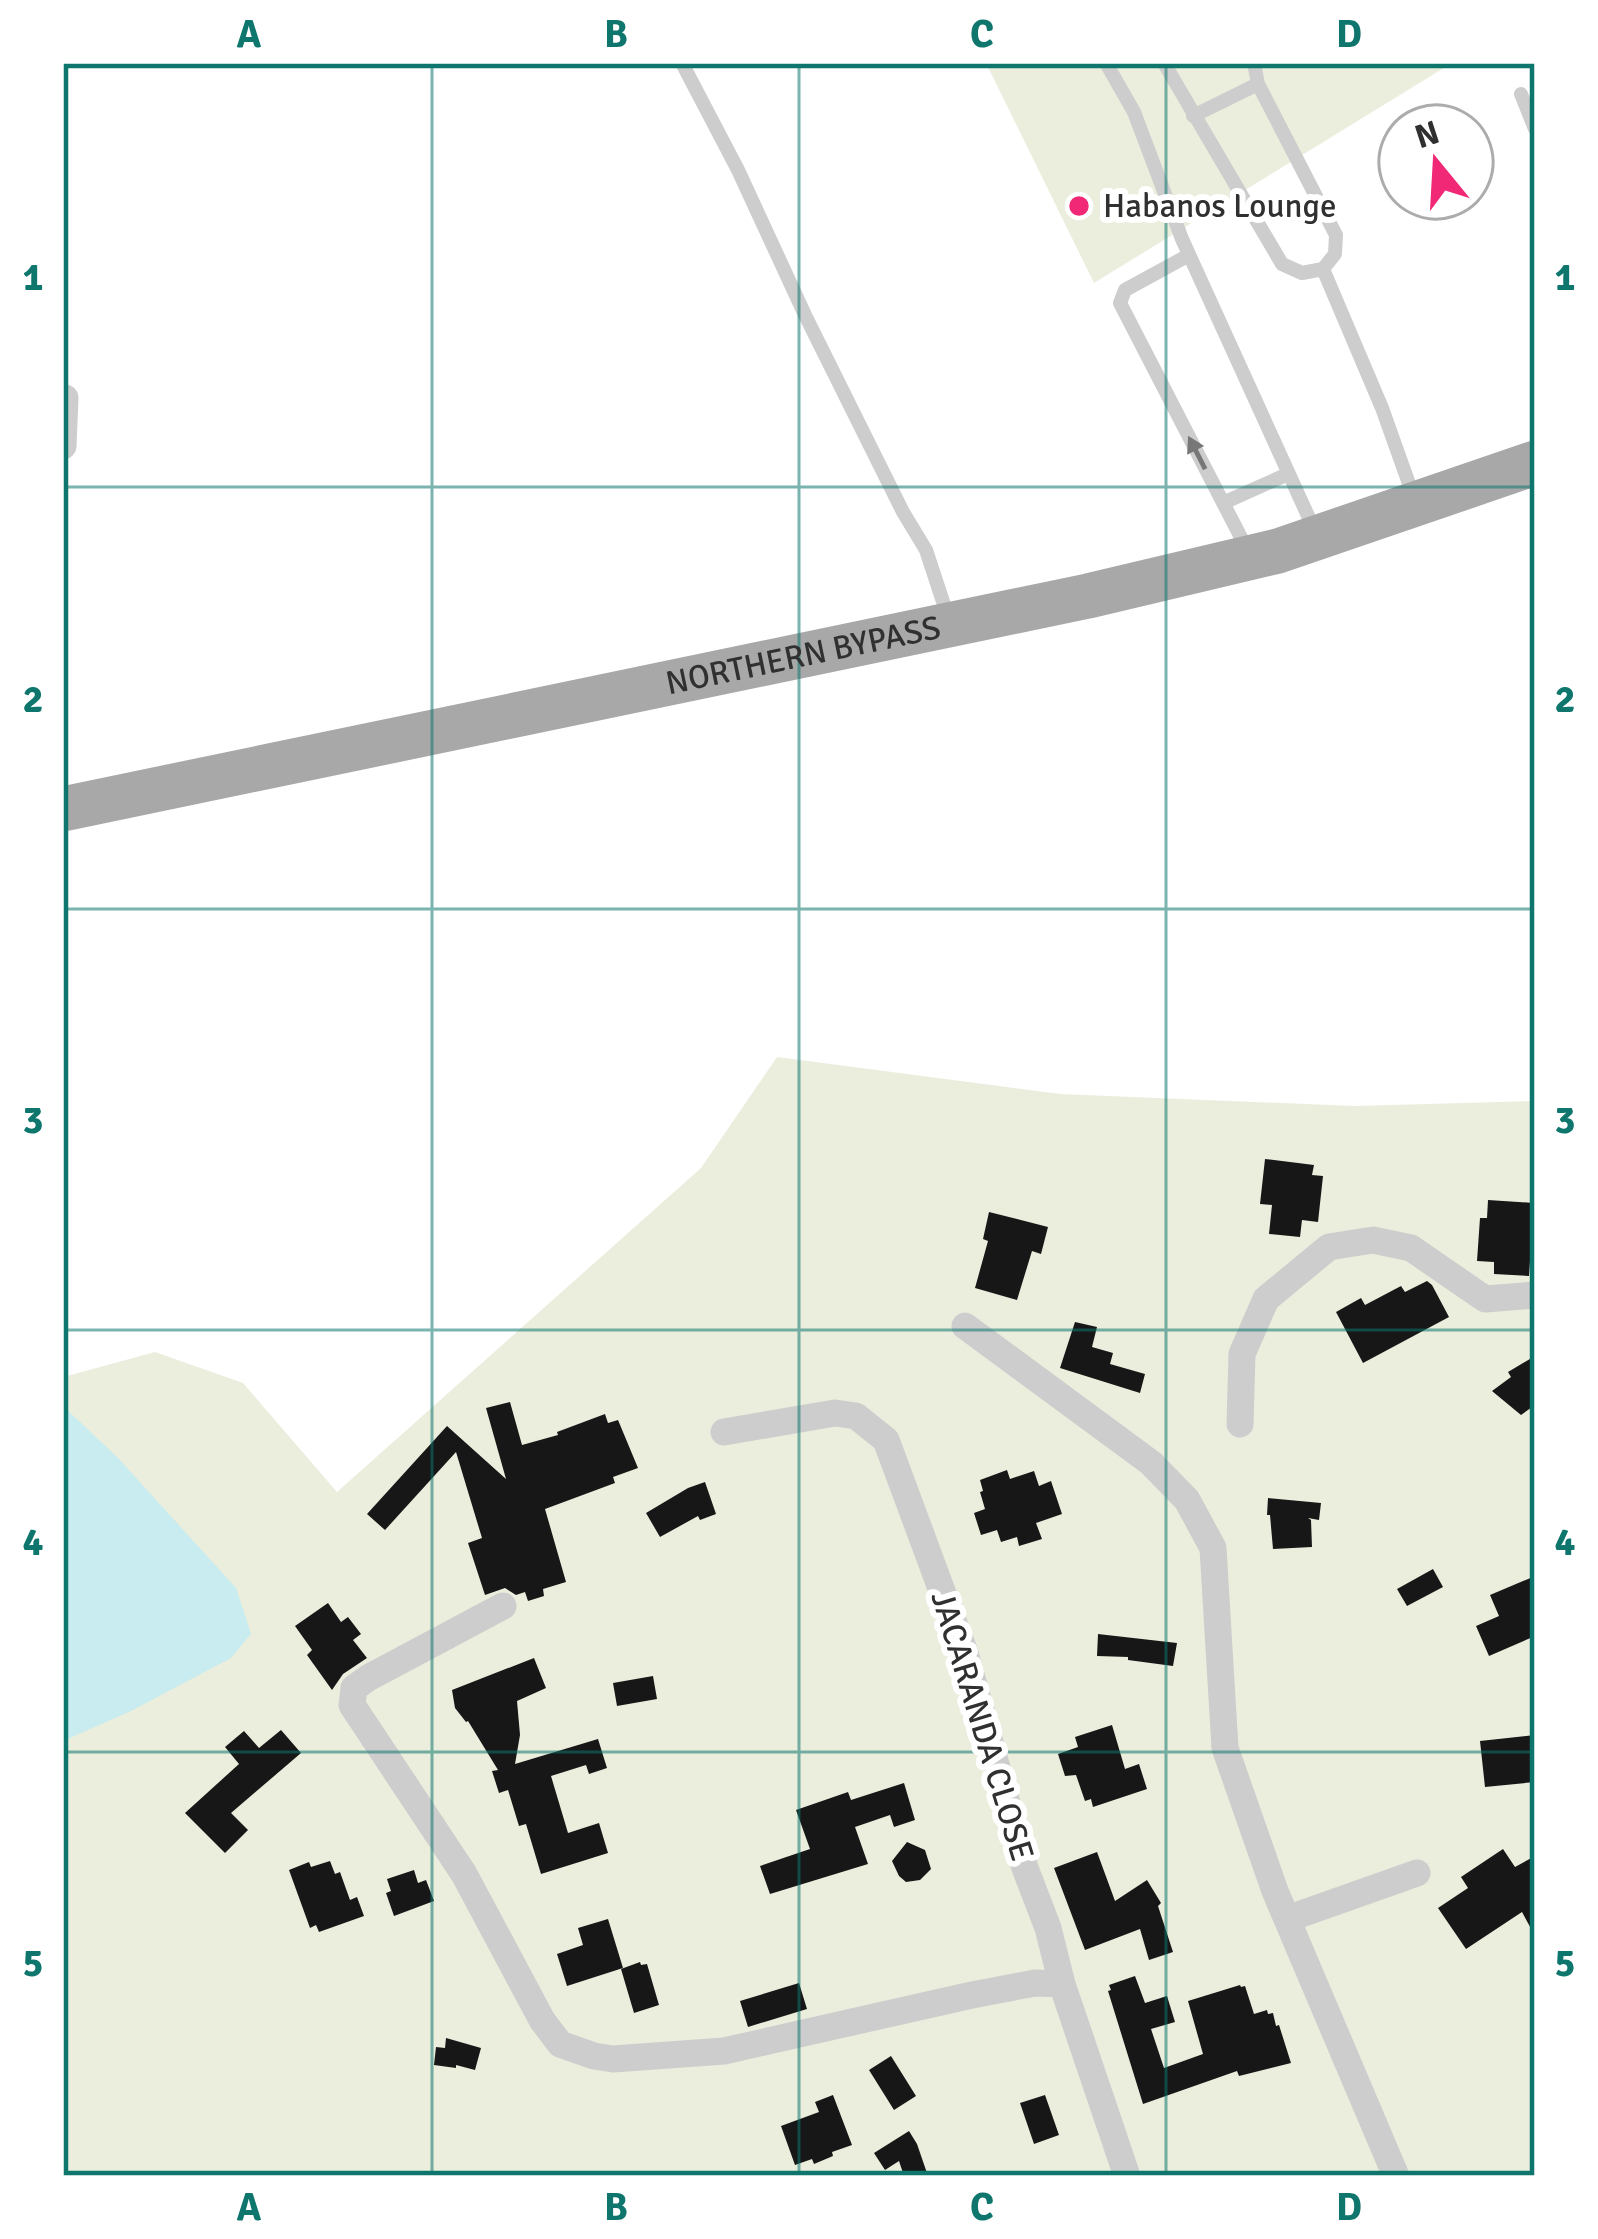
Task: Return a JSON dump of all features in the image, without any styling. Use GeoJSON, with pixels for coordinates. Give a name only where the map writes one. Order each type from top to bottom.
{"type":"FeatureCollection","features":[{"type":"Feature","properties":{"kind":"main road","name":"NORTHERN BYPASS"},"geometry":{"type":"LineString","coordinates":[[63,809],[950,625],[1251,557],[1535,463]]}},
{"type":"Feature","properties":{"kind":"street"},"geometry":{"type":"LineString","coordinates":[[63,446],[65,398]]}},
{"type":"Feature","properties":{"kind":"street"},"geometry":{"type":"LineString","coordinates":[[1240,1424],[1242,1354],[1266,1299],[1329,1247],[1372,1240],[1411,1248],[1485,1299],[1535,1295]]}},
{"type":"Feature","properties":{"kind":"street"},"geometry":{"type":"LineString","coordinates":[[964,1326],[1151,1463],[1187,1501],[1213,1547],[1225,1748],[1287,1919],[1396,2176]]}},
{"type":"Feature","properties":{"kind":"street","name":"JACARANDA CLOSE"},"geometry":{"type":"LineString","coordinates":[[724,1432],[835,1413],[856,1416],[886,1440],[965,1653],[1025,1868],[1127,2176]]}},
{"type":"Feature","properties":{"kind":"street"},"geometry":{"type":"LineString","coordinates":[[503,1606],[368,1678],[354,1688],[352,1705],[464,1874],[542,2020],[560,2044],[613,2059],[724,2051],[972,1995],[1035,1983],[1062,1984]]}},
{"type":"Feature","properties":{"kind":"street"},"geometry":{"type":"LineString","coordinates":[[1287,1919],[1417,1873]]}},
{"type":"Feature","properties":{"kind":"lane"},"geometry":{"type":"LineString","coordinates":[[682,63],[926,550],[950,625]]}},
{"type":"Feature","properties":{"kind":"lane"},"geometry":{"type":"LineString","coordinates":[[1106,63],[1134,112],[1189,255],[1317,538]]}},
{"type":"Feature","properties":{"kind":"lane"},"geometry":{"type":"LineString","coordinates":[[1164,63],[1282,264],[1302,272],[1323,268],[1335,254],[1336,235],[1258,84],[1254,63]]}},
{"type":"Feature","properties":{"kind":"lane"},"geometry":{"type":"LineString","coordinates":[[1192,116],[1258,84]]}},
{"type":"Feature","properties":{"kind":"lane"},"geometry":{"type":"LineString","coordinates":[[1521,94],[1535,128]]}},
{"type":"Feature","properties":{"kind":"lane"},"geometry":{"type":"LineString","coordinates":[[1189,255],[1125,290],[1120,303],[1251,557]]}},
{"type":"Feature","properties":{"kind":"lane"},"geometry":{"type":"LineString","coordinates":[[1323,268],[1417,505]]}},
{"type":"Feature","properties":{"kind":"lane"},"geometry":{"type":"LineString","coordinates":[[1223,503],[1288,474]]}},
{"type":"Feature","properties":{"kind":"green space"},"geometry":{"type":"Polygon","coordinates":[[[986,63],[1452,63],[1389,102],[1376,102],[1376,110],[1094,283],[986,63]]]}},
{"type":"Feature","properties":{"kind":"green space"},"geometry":{"type":"Polygon","coordinates":[[[777,1057],[1060,1094],[1354,1106],[1535,1101],[1535,2176],[63,2176],[63,1374],[155,1352],[243,1383],[337,1492],[701,1168],[777,1057]]]}},
{"type":"Feature","properties":{"kind":"water"},"geometry":{"type":"Polygon","coordinates":[[[63,1406],[118,1458],[236,1588],[251,1634],[231,1658],[63,1741],[63,1406]]]}},
{"type":"Feature","properties":{"kind":"building"},"geometry":{"type":"Polygon","coordinates":[[[1265,1159],[1314,1165],[1312,1175],[1323,1176],[1318,1222],[1302,1220],[1300,1237],[1269,1234],[1272,1205],[1260,1204],[1265,1159]]]}},
{"type":"Feature","properties":{"kind":"building"},"geometry":{"type":"Polygon","coordinates":[[[1488,1200],[1534,1203],[1529,1276],[1494,1274],[1494,1262],[1477,1261],[1480,1218],[1487,1218],[1488,1200]]]}},
{"type":"Feature","properties":{"kind":"building"},"geometry":{"type":"Polygon","coordinates":[[[989,1212],[1048,1227],[1041,1254],[1032,1251],[1017,1300],[975,1288],[988,1241],[983,1239],[989,1212]]]}},
{"type":"Feature","properties":{"kind":"building"},"geometry":{"type":"Polygon","coordinates":[[[1427,1281],[1449,1317],[1363,1363],[1336,1312],[1361,1298],[1365,1305],[1401,1286],[1405,1292],[1427,1281]]]}},
{"type":"Feature","properties":{"kind":"building"},"geometry":{"type":"Polygon","coordinates":[[[1075,1322],[1097,1327],[1092,1347],[1113,1353],[1110,1364],[1145,1374],[1140,1393],[1060,1368],[1075,1322]]]}},
{"type":"Feature","properties":{"kind":"building"},"geometry":{"type":"Polygon","coordinates":[[[1535,1356],[1535,1405],[1521,1415],[1492,1391],[1511,1377],[1508,1372],[1535,1356]]]}},
{"type":"Feature","properties":{"kind":"building"},"geometry":{"type":"Polygon","coordinates":[[[510,1402],[522,1445],[605,1414],[608,1423],[618,1420],[638,1468],[613,1477],[615,1483],[545,1509],[566,1582],[543,1589],[544,1596],[528,1601],[525,1592],[516,1595],[505,1588],[485,1595],[468,1543],[482,1538],[456,1452],[385,1530],[367,1514],[447,1426],[506,1479],[486,1408],[510,1402]]]}},
{"type":"Feature","properties":{"kind":"building"},"geometry":{"type":"Polygon","coordinates":[[[1007,1470],[1010,1479],[1034,1471],[1039,1486],[1051,1481],[1062,1514],[1036,1523],[1042,1539],[1019,1546],[1017,1537],[1001,1542],[997,1530],[981,1535],[974,1513],[985,1509],[980,1480],[1007,1470]]]}},
{"type":"Feature","properties":{"kind":"building"},"geometry":{"type":"Polygon","coordinates":[[[705,1482],[716,1514],[700,1520],[698,1516],[660,1537],[646,1513],[705,1482]]]}},
{"type":"Feature","properties":{"kind":"building"},"geometry":{"type":"Polygon","coordinates":[[[1268,1498],[1321,1503],[1319,1520],[1308,1518],[1312,1547],[1273,1549],[1268,1498]]]}},
{"type":"Feature","properties":{"kind":"building"},"geometry":{"type":"Polygon","coordinates":[[[1433,1569],[1443,1587],[1407,1606],[1397,1589],[1433,1569]]]}},
{"type":"Feature","properties":{"kind":"building"},"geometry":{"type":"Polygon","coordinates":[[[1535,1576],[1535,1636],[1489,1656],[1476,1626],[1499,1616],[1490,1595],[1535,1576]]]}},
{"type":"Feature","properties":{"kind":"building"},"geometry":{"type":"Polygon","coordinates":[[[328,1603],[341,1622],[348,1617],[361,1634],[353,1640],[367,1658],[343,1674],[332,1690],[307,1655],[312,1650],[295,1626],[328,1603]]]}},
{"type":"Feature","properties":{"kind":"building"},"geometry":{"type":"Polygon","coordinates":[[[1098,1634],[1177,1643],[1173,1666],[1097,1656],[1098,1634]]]}},
{"type":"Feature","properties":{"kind":"building"},"geometry":{"type":"Polygon","coordinates":[[[534,1658],[546,1688],[517,1701],[520,1735],[515,1764],[598,1739],[607,1768],[589,1774],[586,1765],[551,1776],[568,1833],[599,1823],[608,1853],[541,1874],[526,1824],[519,1826],[508,1790],[499,1793],[492,1771],[498,1770],[455,1708],[452,1690],[534,1658]]]}},
{"type":"Feature","properties":{"kind":"building"},"geometry":{"type":"Polygon","coordinates":[[[653,1676],[657,1699],[617,1706],[613,1683],[653,1676]]]}},
{"type":"Feature","properties":{"kind":"building"},"geometry":{"type":"Polygon","coordinates":[[[1112,1725],[1125,1769],[1139,1764],[1147,1789],[1093,1807],[1091,1799],[1085,1801],[1076,1775],[1065,1776],[1058,1754],[1078,1747],[1075,1737],[1112,1725]]]}},
{"type":"Feature","properties":{"kind":"building"},"geometry":{"type":"Polygon","coordinates":[[[281,1730],[301,1753],[231,1813],[248,1830],[225,1853],[185,1813],[239,1764],[225,1747],[244,1731],[259,1748],[281,1730]]]}},
{"type":"Feature","properties":{"kind":"building"},"geometry":{"type":"Polygon","coordinates":[[[1535,1735],[1535,1782],[1485,1787],[1480,1741],[1535,1735]]]}},
{"type":"Feature","properties":{"kind":"building"},"geometry":{"type":"Polygon","coordinates":[[[904,1783],[915,1820],[894,1827],[890,1815],[855,1827],[868,1864],[770,1894],[760,1866],[810,1849],[796,1810],[848,1792],[851,1800],[904,1783]]]}},
{"type":"Feature","properties":{"kind":"building"},"geometry":{"type":"Polygon","coordinates":[[[907,1842],[925,1850],[931,1869],[920,1880],[906,1882],[892,1861],[907,1842]]]}},
{"type":"Feature","properties":{"kind":"building"},"geometry":{"type":"Polygon","coordinates":[[[1503,1849],[1515,1867],[1535,1856],[1535,1936],[1522,1912],[1466,1949],[1438,1908],[1468,1888],[1461,1877],[1503,1849]]]}},
{"type":"Feature","properties":{"kind":"building"},"geometry":{"type":"Polygon","coordinates":[[[1097,1852],[1115,1901],[1147,1880],[1161,1903],[1158,1906],[1173,1952],[1149,1960],[1140,1929],[1085,1950],[1054,1868],[1097,1852]]]}},
{"type":"Feature","properties":{"kind":"building"},"geometry":{"type":"Polygon","coordinates":[[[330,1861],[335,1874],[340,1872],[350,1900],[357,1897],[364,1916],[319,1932],[316,1925],[310,1928],[289,1870],[330,1861]]]}},
{"type":"Feature","properties":{"kind":"building"},"geometry":{"type":"Polygon","coordinates":[[[414,1870],[418,1883],[426,1880],[434,1901],[394,1916],[387,1879],[414,1870]]]}},
{"type":"Feature","properties":{"kind":"building"},"geometry":{"type":"Polygon","coordinates":[[[608,1919],[623,1968],[567,1986],[557,1954],[583,1945],[578,1928],[608,1919]]]}},
{"type":"Feature","properties":{"kind":"building"},"geometry":{"type":"Polygon","coordinates":[[[647,1964],[659,2005],[634,2013],[621,1969],[647,1964]]]}},
{"type":"Feature","properties":{"kind":"building"},"geometry":{"type":"Polygon","coordinates":[[[1135,1976],[1145,2003],[1167,1996],[1175,2022],[1151,2029],[1164,2068],[1203,2054],[1188,2001],[1240,1985],[1245,1986],[1254,2014],[1273,2013],[1291,2063],[1239,2076],[1237,2071],[1143,2104],[1108,1991],[1109,1985],[1135,1976]]]}},
{"type":"Feature","properties":{"kind":"building"},"geometry":{"type":"Polygon","coordinates":[[[799,1983],[807,2009],[748,2027],[740,2001],[799,1983]]]}},
{"type":"Feature","properties":{"kind":"building"},"geometry":{"type":"Polygon","coordinates":[[[446,2038],[481,2048],[475,2070],[434,2065],[436,2047],[445,2048],[446,2038]]]}},
{"type":"Feature","properties":{"kind":"building"},"geometry":{"type":"Polygon","coordinates":[[[891,2056],[916,2096],[894,2110],[869,2070],[891,2056]]]}},
{"type":"Feature","properties":{"kind":"building"},"geometry":{"type":"Polygon","coordinates":[[[833,2095],[852,2145],[814,2164],[812,2159],[795,2165],[781,2126],[819,2112],[815,2102],[833,2095]]]}},
{"type":"Feature","properties":{"kind":"building"},"geometry":{"type":"Polygon","coordinates":[[[1045,2095],[1059,2135],[1034,2144],[1020,2103],[1045,2095]]]}},
{"type":"Feature","properties":{"kind":"building"},"geometry":{"type":"Polygon","coordinates":[[[909,2131],[928,2176],[904,2176],[899,2161],[885,2170],[874,2153],[909,2131]]]}},
{"type":"Feature","properties":{"kind":"place","name":"Habanos Lounge"},"geometry":{"type":"Point","coordinates":[1079,206]}}]}
